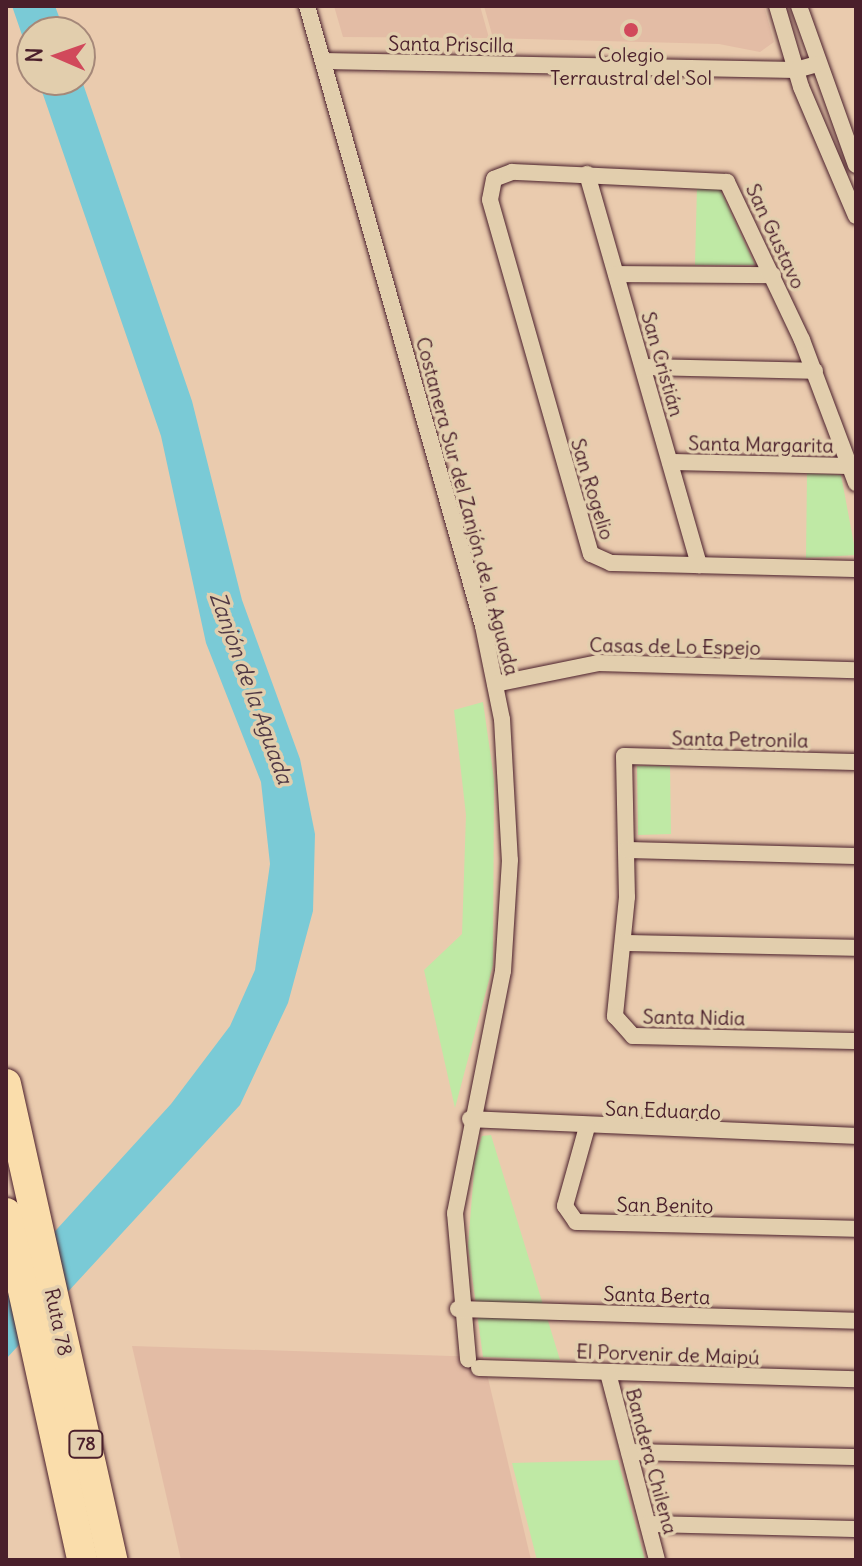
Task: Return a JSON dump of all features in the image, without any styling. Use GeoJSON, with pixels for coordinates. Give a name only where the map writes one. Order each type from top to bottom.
{"type":"FeatureCollection","features":[{"type":"Feature","properties":{"kind":"highway","name":"Ruta 78"},"geometry":{"type":"LineString","coordinates":[[6,1084],[17,1219],[36,1350],[82,1560]]}},
{"type":"Feature","properties":{"kind":"highway","name":"Ruta 78"},"geometry":{"type":"LineString","coordinates":[[17,1219],[61,1329],[112,1560]]}},
{"type":"Feature","properties":{"kind":"street","name":"Costanera Sur del Zanjón de la Aguada"},"geometry":{"type":"LineString","coordinates":[[307,6],[495,684],[509,898],[494,1027],[470,1119],[455,1213],[458,1309],[473,1364]]}},
{"type":"Feature","properties":{"kind":"street"},"geometry":{"type":"LineString","coordinates":[[777,6],[796,70],[856,216]]}},
{"type":"Feature","properties":{"kind":"street"},"geometry":{"type":"LineString","coordinates":[[799,6],[817,64],[856,165]]}},
{"type":"Feature","properties":{"kind":"street","name":"Santa Priscilla"},"geometry":{"type":"LineString","coordinates":[[323,61],[796,70],[817,64]]}},
{"type":"Feature","properties":{"kind":"street","name":"San Gustavo"},"geometry":{"type":"LineString","coordinates":[[494,179],[507,172],[725,180],[773,275],[815,371],[856,483]]}},
{"type":"Feature","properties":{"kind":"street","name":"San Cristián"},"geometry":{"type":"LineString","coordinates":[[587,174],[699,565]]}},
{"type":"Feature","properties":{"kind":"street","name":"San Rogelio"},"geometry":{"type":"LineString","coordinates":[[494,179],[490,200],[588,548],[605,562],[856,569]]}},
{"type":"Feature","properties":{"kind":"street"},"geometry":{"type":"LineString","coordinates":[[616,274],[773,275]]}},
{"type":"Feature","properties":{"kind":"street"},"geometry":{"type":"LineString","coordinates":[[643,367],[815,371]]}},
{"type":"Feature","properties":{"kind":"street","name":"Santa Margarita"},"geometry":{"type":"LineString","coordinates":[[670,462],[851,466]]}},
{"type":"Feature","properties":{"kind":"street","name":"Casas de Lo Espejo"},"geometry":{"type":"LineString","coordinates":[[495,684],[598,663],[856,670]]}},
{"type":"Feature","properties":{"kind":"street","name":"Santa Petronila"},"geometry":{"type":"LineString","coordinates":[[624,756],[856,762]]}},
{"type":"Feature","properties":{"kind":"street","name":"Santa Nidia"},"geometry":{"type":"LineString","coordinates":[[624,756],[627,850],[623,943],[615,1016],[628,1034],[856,1041]]}},
{"type":"Feature","properties":{"kind":"street"},"geometry":{"type":"LineString","coordinates":[[627,850],[856,856]]}},
{"type":"Feature","properties":{"kind":"street"},"geometry":{"type":"LineString","coordinates":[[623,943],[856,948]]}},
{"type":"Feature","properties":{"kind":"street","name":"San Eduardo"},"geometry":{"type":"LineString","coordinates":[[470,1119],[587,1127],[856,1136]]}},
{"type":"Feature","properties":{"kind":"street","name":"San Benito"},"geometry":{"type":"LineString","coordinates":[[587,1127],[565,1206],[576,1222],[856,1229]]}},
{"type":"Feature","properties":{"kind":"street","name":"Santa Berta"},"geometry":{"type":"LineString","coordinates":[[458,1309],[856,1321]]}},
{"type":"Feature","properties":{"kind":"street","name":"El Porvenir de Maipú"},"geometry":{"type":"LineString","coordinates":[[473,1364],[608,1373],[856,1379]]}},
{"type":"Feature","properties":{"kind":"street","name":"Bandera Chilena"},"geometry":{"type":"LineString","coordinates":[[608,1373],[657,1560]]}},
{"type":"Feature","properties":{"kind":"street"},"geometry":{"type":"LineString","coordinates":[[629,1452],[856,1457]]}},
{"type":"Feature","properties":{"kind":"street"},"geometry":{"type":"LineString","coordinates":[[648,1524],[856,1529]]}},
{"type":"Feature","properties":{"kind":"shaded area"},"geometry":{"type":"Polygon","coordinates":[[[334,6],[480,6],[489,38],[343,37],[334,6]]]}},
{"type":"Feature","properties":{"kind":"shaded area","name":"Colegio Terraustral del Sol"},"geometry":{"type":"Polygon","coordinates":[[[484,6],[764,6],[774,42],[760,52],[719,44],[493,38],[484,6]]]}},
{"type":"Feature","properties":{"kind":"shaded area"},"geometry":{"type":"Polygon","coordinates":[[[132,1346],[483,1357],[531,1560],[181,1560],[132,1346]]]}},
{"type":"Feature","properties":{"kind":"green space"},"geometry":{"type":"Polygon","coordinates":[[[697,187],[719,187],[755,265],[695,265],[697,187]]]}},
{"type":"Feature","properties":{"kind":"green space"},"geometry":{"type":"Polygon","coordinates":[[[807,473],[841,475],[856,555],[806,558],[807,473]]]}},
{"type":"Feature","properties":{"kind":"green space"},"geometry":{"type":"Polygon","coordinates":[[[483,702],[494,779],[493,965],[455,1108],[424,970],[462,934],[466,815],[454,710],[483,702]]]}},
{"type":"Feature","properties":{"kind":"green space"},"geometry":{"type":"Polygon","coordinates":[[[637,766],[670,766],[671,834],[638,835],[637,766]]]}},
{"type":"Feature","properties":{"kind":"green space"},"geometry":{"type":"Polygon","coordinates":[[[491,1135],[560,1360],[483,1357],[468,1246],[475,1159],[482,1136],[491,1135]]]}},
{"type":"Feature","properties":{"kind":"green space"},"geometry":{"type":"Polygon","coordinates":[[[618,1460],[645,1560],[537,1560],[512,1463],[618,1460]]]}},
{"type":"Feature","properties":{"kind":"water"},"geometry":{"type":"Polygon","coordinates":[[[12,6],[55,6],[59,16],[16,16],[12,6]]]}},
{"type":"Feature","properties":{"kind":"water","name":"Zanjón de la Aguada"},"geometry":{"type":"Polygon","coordinates":[[[44,96],[87,96],[192,401],[242,600],[300,759],[315,834],[313,911],[288,1003],[240,1105],[6,1359],[6,1285],[171,1104],[230,1026],[255,970],[270,864],[261,782],[206,643],[161,436],[44,96]]]}},
{"type":"Feature","properties":{"kind":"place","name":"Colegio Terraustral del Sol"},"geometry":{"type":"Point","coordinates":[631,30]}}]}
